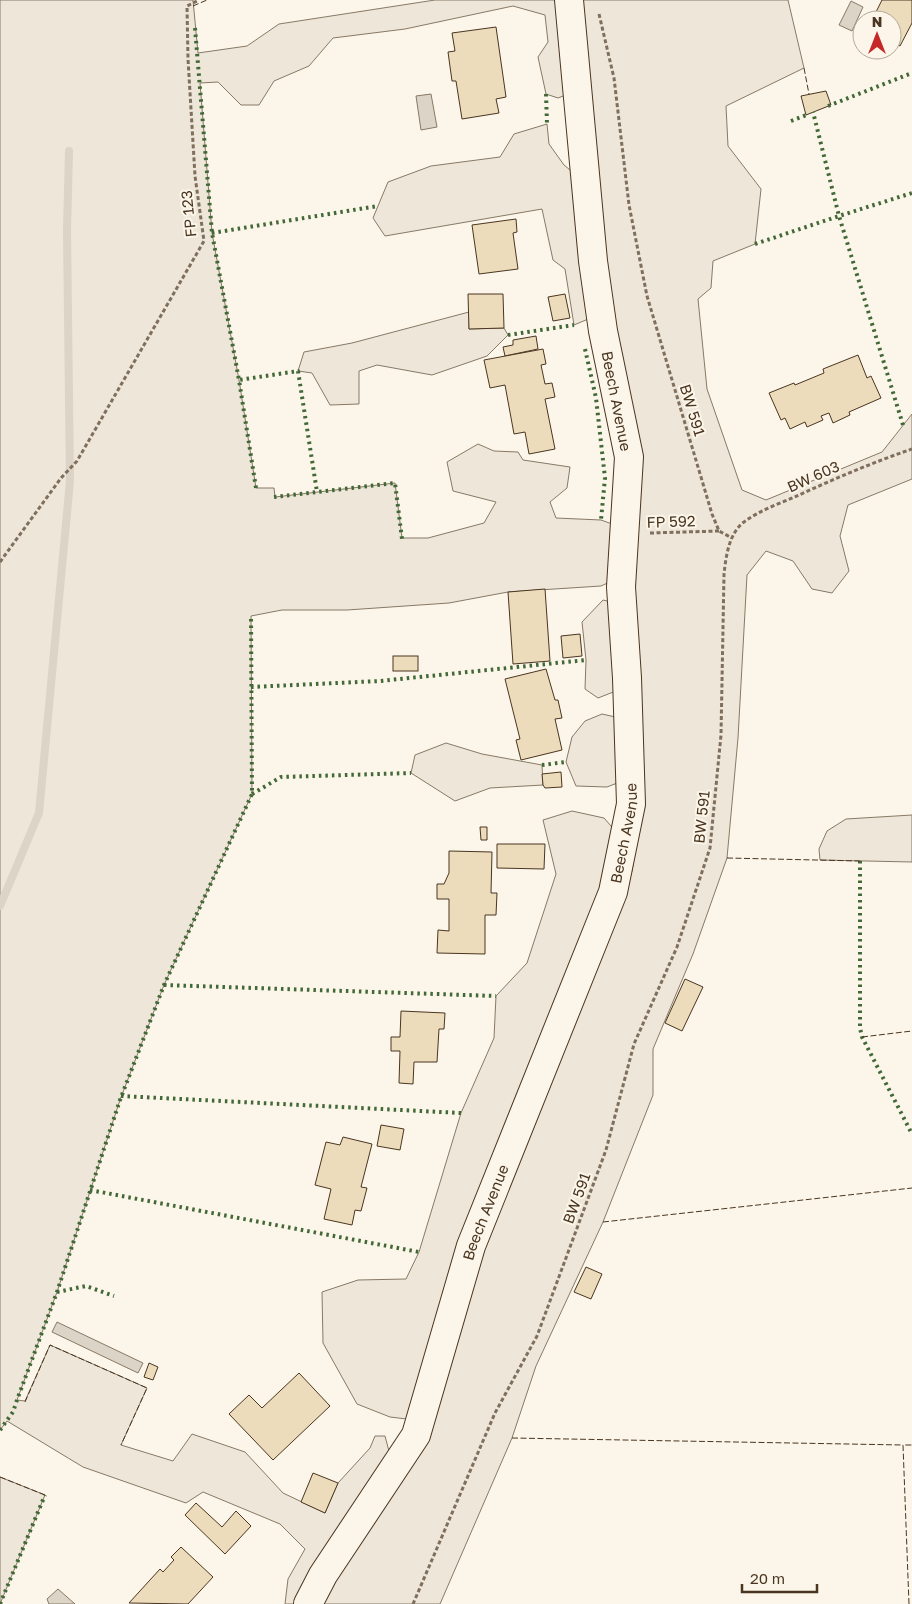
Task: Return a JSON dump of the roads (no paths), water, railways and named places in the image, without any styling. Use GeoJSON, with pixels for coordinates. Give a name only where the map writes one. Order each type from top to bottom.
{"type":"FeatureCollection","features":[{"type":"Feature","properties":{"kind":"street","name":"Beech Avenue"},"geometry":{"type":"LineString","coordinates":[[308,1604],[323,1575],[416,1435],[471,1246],[613,892],[631,804],[627,678],[621,587],[629,456],[603,331],[593,261],[569,0]]}},
{"type":"Feature","properties":{"kind":"waterway"},"geometry":{"type":"LineString","coordinates":[[0,906],[39,813],[70,481],[67,230],[69,151]]}}]}
